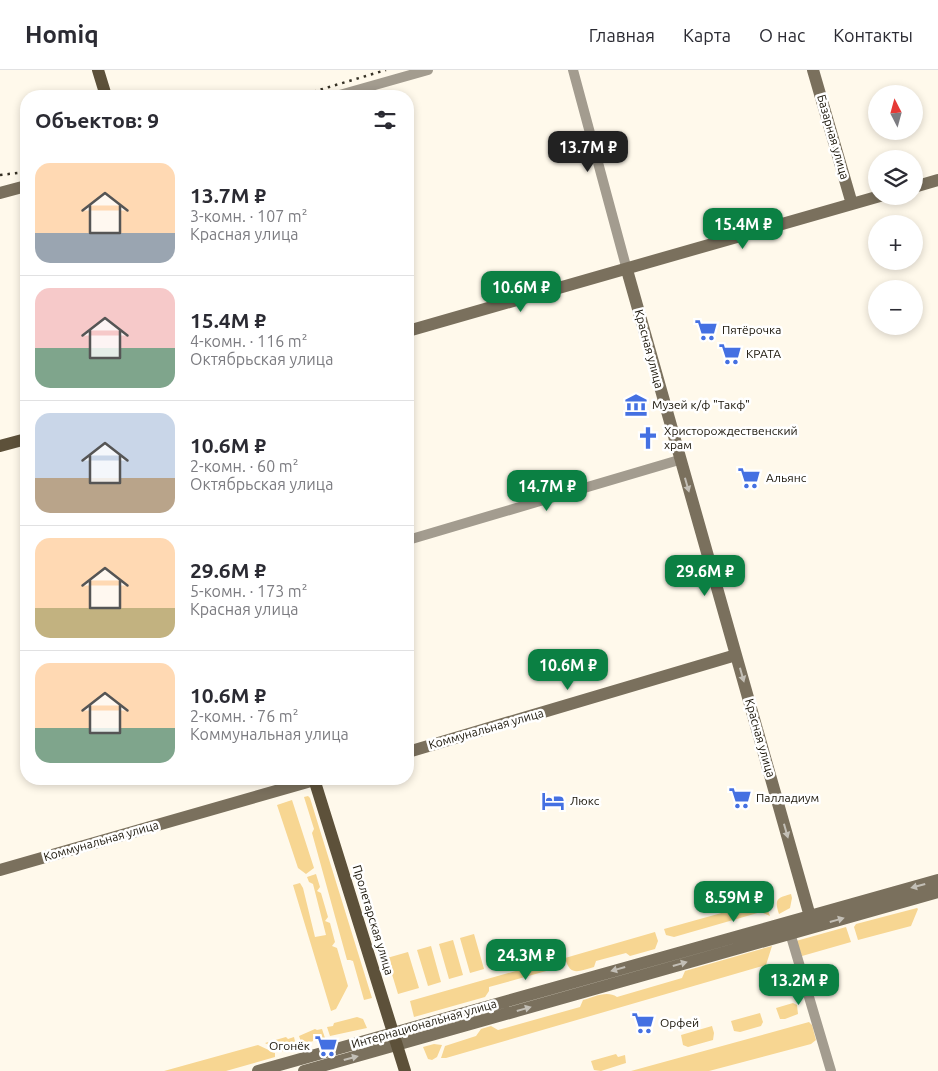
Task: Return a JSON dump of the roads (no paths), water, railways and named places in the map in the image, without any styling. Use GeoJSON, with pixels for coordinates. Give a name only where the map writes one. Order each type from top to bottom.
{"type":"FeatureCollection","features":[{"type":"Feature","properties":{"kind":"main road","name":"Базарная улица"},"geometry":{"type":"LineString","coordinates":[[814,70],[852,204]]}},
{"type":"Feature","properties":{"kind":"main road"},"geometry":{"type":"LineString","coordinates":[[102,71],[105,90]]}},
{"type":"Feature","properties":{"kind":"main road"},"geometry":{"type":"LineString","coordinates":[[923,184],[938,180]]}},
{"type":"Feature","properties":{"kind":"main road"},"geometry":{"type":"LineString","coordinates":[[0,193],[20,188]]}},
{"type":"Feature","properties":{"kind":"main road"},"geometry":{"type":"LineString","coordinates":[[414,329],[868,199]]}},
{"type":"Feature","properties":{"kind":"main road","name":"Красная улица"},"geometry":{"type":"LineString","coordinates":[[626,270],[811,921]]}},
{"type":"Feature","properties":{"kind":"main road"},"geometry":{"type":"LineString","coordinates":[[0,446],[20,441]]}},
{"type":"Feature","properties":{"kind":"main road","name":"Коммунальная улица"},"geometry":{"type":"LineString","coordinates":[[414,750],[736,655]]}},
{"type":"Feature","properties":{"kind":"main road","name":"Коммунальная улица"},"geometry":{"type":"LineString","coordinates":[[0,870],[295,785]]}},
{"type":"Feature","properties":{"kind":"main road","name":"Пролетарская улица"},"geometry":{"type":"LineString","coordinates":[[318,785],[405,1071]]}},
{"type":"Feature","properties":{"kind":"main road","name":"Интернациональная улица"},"geometry":{"type":"LineString","coordinates":[[304,1071],[395,1039],[811,921],[938,880]]}},
{"type":"Feature","properties":{"kind":"main road","name":"Интернациональная улица"},"geometry":{"type":"LineString","coordinates":[[258,1071],[395,1039],[790,933],[811,921],[938,892]]}},
{"type":"Feature","properties":{"kind":"street"},"geometry":{"type":"LineString","coordinates":[[357,90],[428,70]]}},
{"type":"Feature","properties":{"kind":"street","name":"Красная улица"},"geometry":{"type":"LineString","coordinates":[[573,70],[626,270]]}},
{"type":"Feature","properties":{"kind":"street"},"geometry":{"type":"LineString","coordinates":[[414,538],[680,460]]}},
{"type":"Feature","properties":{"kind":"street"},"geometry":{"type":"LineString","coordinates":[[790,933],[831,1071]]}},
{"type":"Feature","properties":{"kind":"railway"},"geometry":{"type":"LineString","coordinates":[[319,90],[386,70]]}},
{"type":"Feature","properties":{"kind":"railway"},"geometry":{"type":"LineString","coordinates":[[0,175],[20,173]]}},
{"type":"Feature","properties":{"kind":"place","name":"Пятёрочка"},"geometry":{"type":"Point","coordinates":[706,330]}},
{"type":"Feature","properties":{"kind":"place","name":"КРАТА"},"geometry":{"type":"Point","coordinates":[730,354]}},
{"type":"Feature","properties":{"kind":"place","name":"Музей к/ф \"Такф\""},"geometry":{"type":"Point","coordinates":[636,405]}},
{"type":"Feature","properties":{"kind":"place","name":"Христорождественский храм"},"geometry":{"type":"Point","coordinates":[648,438]}},
{"type":"Feature","properties":{"kind":"place","name":"Альянс"},"geometry":{"type":"Point","coordinates":[749,478]}},
{"type":"Feature","properties":{"kind":"place","name":"Палладиум"},"geometry":{"type":"Point","coordinates":[740,798]}},
{"type":"Feature","properties":{"kind":"place","name":"Люкс"},"geometry":{"type":"Point","coordinates":[553,801]}},
{"type":"Feature","properties":{"kind":"place","name":"Орфей"},"geometry":{"type":"Point","coordinates":[643,1023]}},
{"type":"Feature","properties":{"kind":"place","name":"Огонёк"},"geometry":{"type":"Point","coordinates":[326,1046]}}]}
